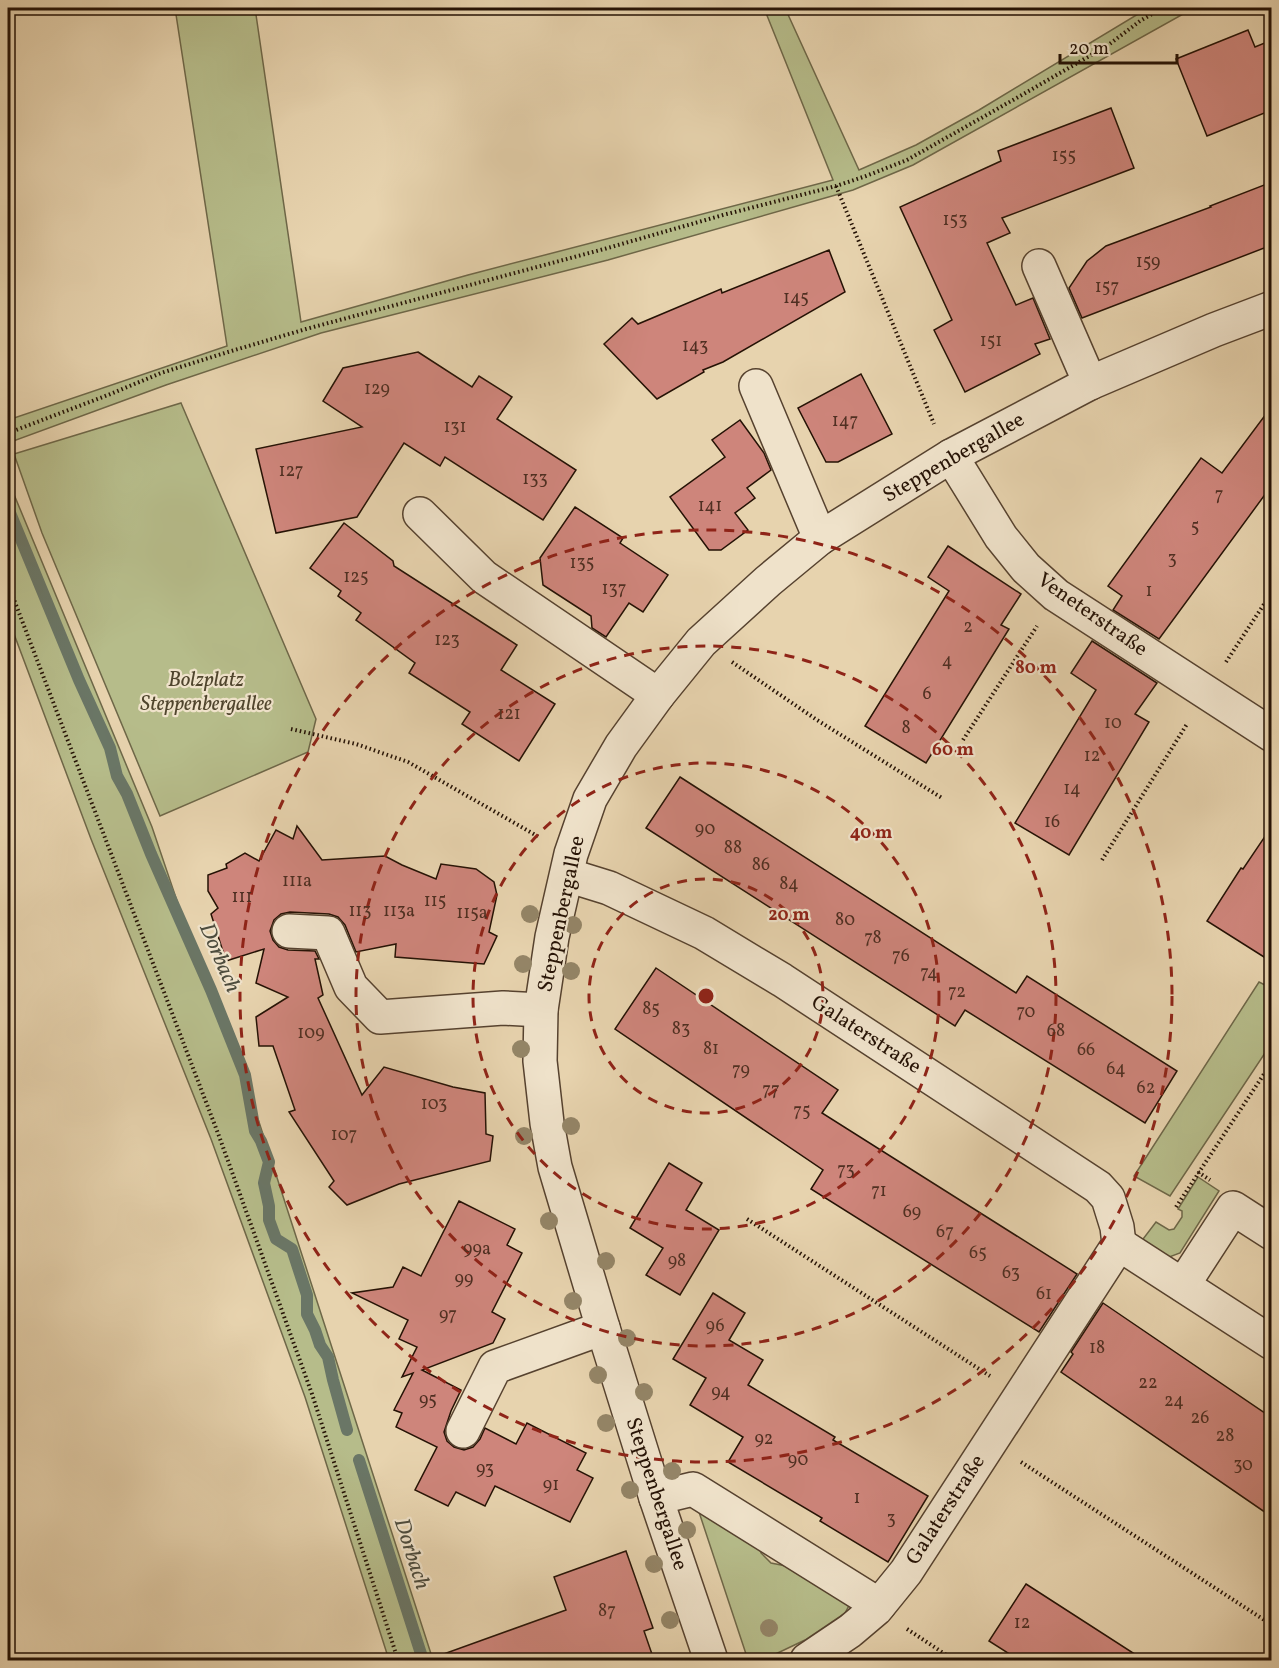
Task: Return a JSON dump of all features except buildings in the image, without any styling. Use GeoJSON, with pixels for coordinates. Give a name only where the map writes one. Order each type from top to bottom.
{"type":"FeatureCollection","features":[{"type":"Feature","properties":{"kind":"street"},"geometry":{"type":"LineString","coordinates":[[1039,266],[1090,383]]}},
{"type":"Feature","properties":{"kind":"street","name":"Steppenbergallee"},"geometry":{"type":"LineString","coordinates":[[711,1660],[656,1498],[603,1328],[555,1167],[547,1123],[540,1061],[541,1010],[552,937],[569,865],[591,799],[621,746],[701,642],[768,581],[820,538],[951,456],[1090,383],[1272,308]]}},
{"type":"Feature","properties":{"kind":"street"},"geometry":{"type":"LineString","coordinates":[[756,386],[820,538]]}},
{"type":"Feature","properties":{"kind":"street","name":"Veneterstraße"},"geometry":{"type":"LineString","coordinates":[[951,456],[1000,537],[1026,568],[1056,595],[1272,735]]}},
{"type":"Feature","properties":{"kind":"street"},"geometry":{"type":"LineString","coordinates":[[420,514],[484,577],[658,695]]}},
{"type":"Feature","properties":{"kind":"street","name":"Galaterstraße"},"geometry":{"type":"LineString","coordinates":[[569,865],[609,888],[704,933],[782,980],[1088,1180],[1108,1198],[1117,1227],[1119,1244],[906,1572],[878,1607],[850,1631],[807,1660]]}},
{"type":"Feature","properties":{"kind":"street","name":"Steppenbergallee"},"geometry":{"type":"LineString","coordinates":[[289,931],[328,933],[351,987],[380,1017],[503,1008],[541,1010]]}},
{"type":"Feature","properties":{"kind":"street"},"geometry":{"type":"LineString","coordinates":[[1183,1285],[1233,1208],[1272,1233]]}},
{"type":"Feature","properties":{"kind":"street"},"geometry":{"type":"LineString","coordinates":[[1119,1244],[1272,1343]]}},
{"type":"Feature","properties":{"kind":"street"},"geometry":{"type":"LineString","coordinates":[[463,1431],[484,1361],[603,1328]]}},
{"type":"Feature","properties":{"kind":"street"},"geometry":{"type":"LineString","coordinates":[[656,1498],[693,1489],[878,1607]]}},
{"type":"Feature","properties":{"kind":"path"},"geometry":{"type":"LineString","coordinates":[[8,434],[161,373],[228,352],[836,186],[907,160],[1107,46],[1140,21],[1162,8]]}},
{"type":"Feature","properties":{"kind":"path"},"geometry":{"type":"LineString","coordinates":[[836,186],[934,424],[951,456]]}},
{"type":"Feature","properties":{"kind":"path"},"geometry":{"type":"LineString","coordinates":[[8,584],[219,1136],[312,1394],[398,1660]]}},
{"type":"Feature","properties":{"kind":"path"},"geometry":{"type":"LineString","coordinates":[[963,740],[1056,595]]}},
{"type":"Feature","properties":{"kind":"path"},"geometry":{"type":"LineString","coordinates":[[701,642],[817,720],[942,798]]}},
{"type":"Feature","properties":{"kind":"path"},"geometry":{"type":"LineString","coordinates":[[291,729],[356,744],[408,762],[509,821],[569,865]]}},
{"type":"Feature","properties":{"kind":"path"},"geometry":{"type":"LineString","coordinates":[[1176,1207],[1272,1062]]}},
{"type":"Feature","properties":{"kind":"path"},"geometry":{"type":"LineString","coordinates":[[747,1219],[1021,1396]]}},
{"type":"Feature","properties":{"kind":"path"},"geometry":{"type":"LineString","coordinates":[[990,1442],[1272,1625]]}},
{"type":"Feature","properties":{"kind":"path"},"geometry":{"type":"LineString","coordinates":[[878,1607],[954,1660]]}},
{"type":"Feature","properties":{"kind":"green space"},"geometry":{"type":"Polygon","coordinates":[[[175,8],[255,8],[301,322],[468,275],[833,180],[764,8],[785,8],[859,170],[916,145],[979,110],[1148,8],[1194,8],[913,165],[853,190],[608,260],[321,333],[166,385],[8,443],[8,420],[227,346],[175,8]]]}},
{"type":"Feature","properties":{"kind":"green space","name":"Bolzplatz Steppenbergallee"},"geometry":{"type":"Polygon","coordinates":[[[181,403],[316,719],[308,752],[160,816],[42,533],[14,454],[181,403]]]}},
{"type":"Feature","properties":{"kind":"green space"},"geometry":{"type":"Polygon","coordinates":[[[8,480],[152,827],[197,960],[259,1122],[433,1660],[389,1660],[305,1397],[211,1139],[91,839],[8,618],[8,480]]]}},
{"type":"Feature","properties":{"kind":"green space"},"geometry":{"type":"Polygon","coordinates":[[[1259,982],[1271,988],[1271,1044],[1170,1196],[1134,1176],[1259,982]]]}},
{"type":"Feature","properties":{"kind":"green space"},"geometry":{"type":"Polygon","coordinates":[[[1198,1177],[1219,1191],[1180,1253],[1164,1259],[1140,1243],[1156,1222],[1169,1230],[1174,1229],[1182,1217],[1182,1211],[1178,1209],[1198,1177]]]}},
{"type":"Feature","properties":{"kind":"green space"},"geometry":{"type":"Polygon","coordinates":[[[696,1503],[758,1539],[761,1553],[771,1563],[786,1566],[852,1600],[845,1613],[805,1640],[763,1660],[748,1660],[696,1503]]]}},
{"type":"Feature","properties":{"kind":"waterway","name":"Dorbach"},"geometry":{"type":"LineString","coordinates":[[8,508],[79,680],[110,748],[117,776],[127,794],[211,990],[245,1075],[255,1131],[269,1162],[264,1183],[269,1206],[269,1220],[276,1239],[292,1249],[307,1295],[307,1314],[320,1345],[328,1357],[347,1430]]}},
{"type":"Feature","properties":{"kind":"waterway","name":"Dorbach"},"geometry":{"type":"LineString","coordinates":[[359,1460],[423,1660]]}}]}
